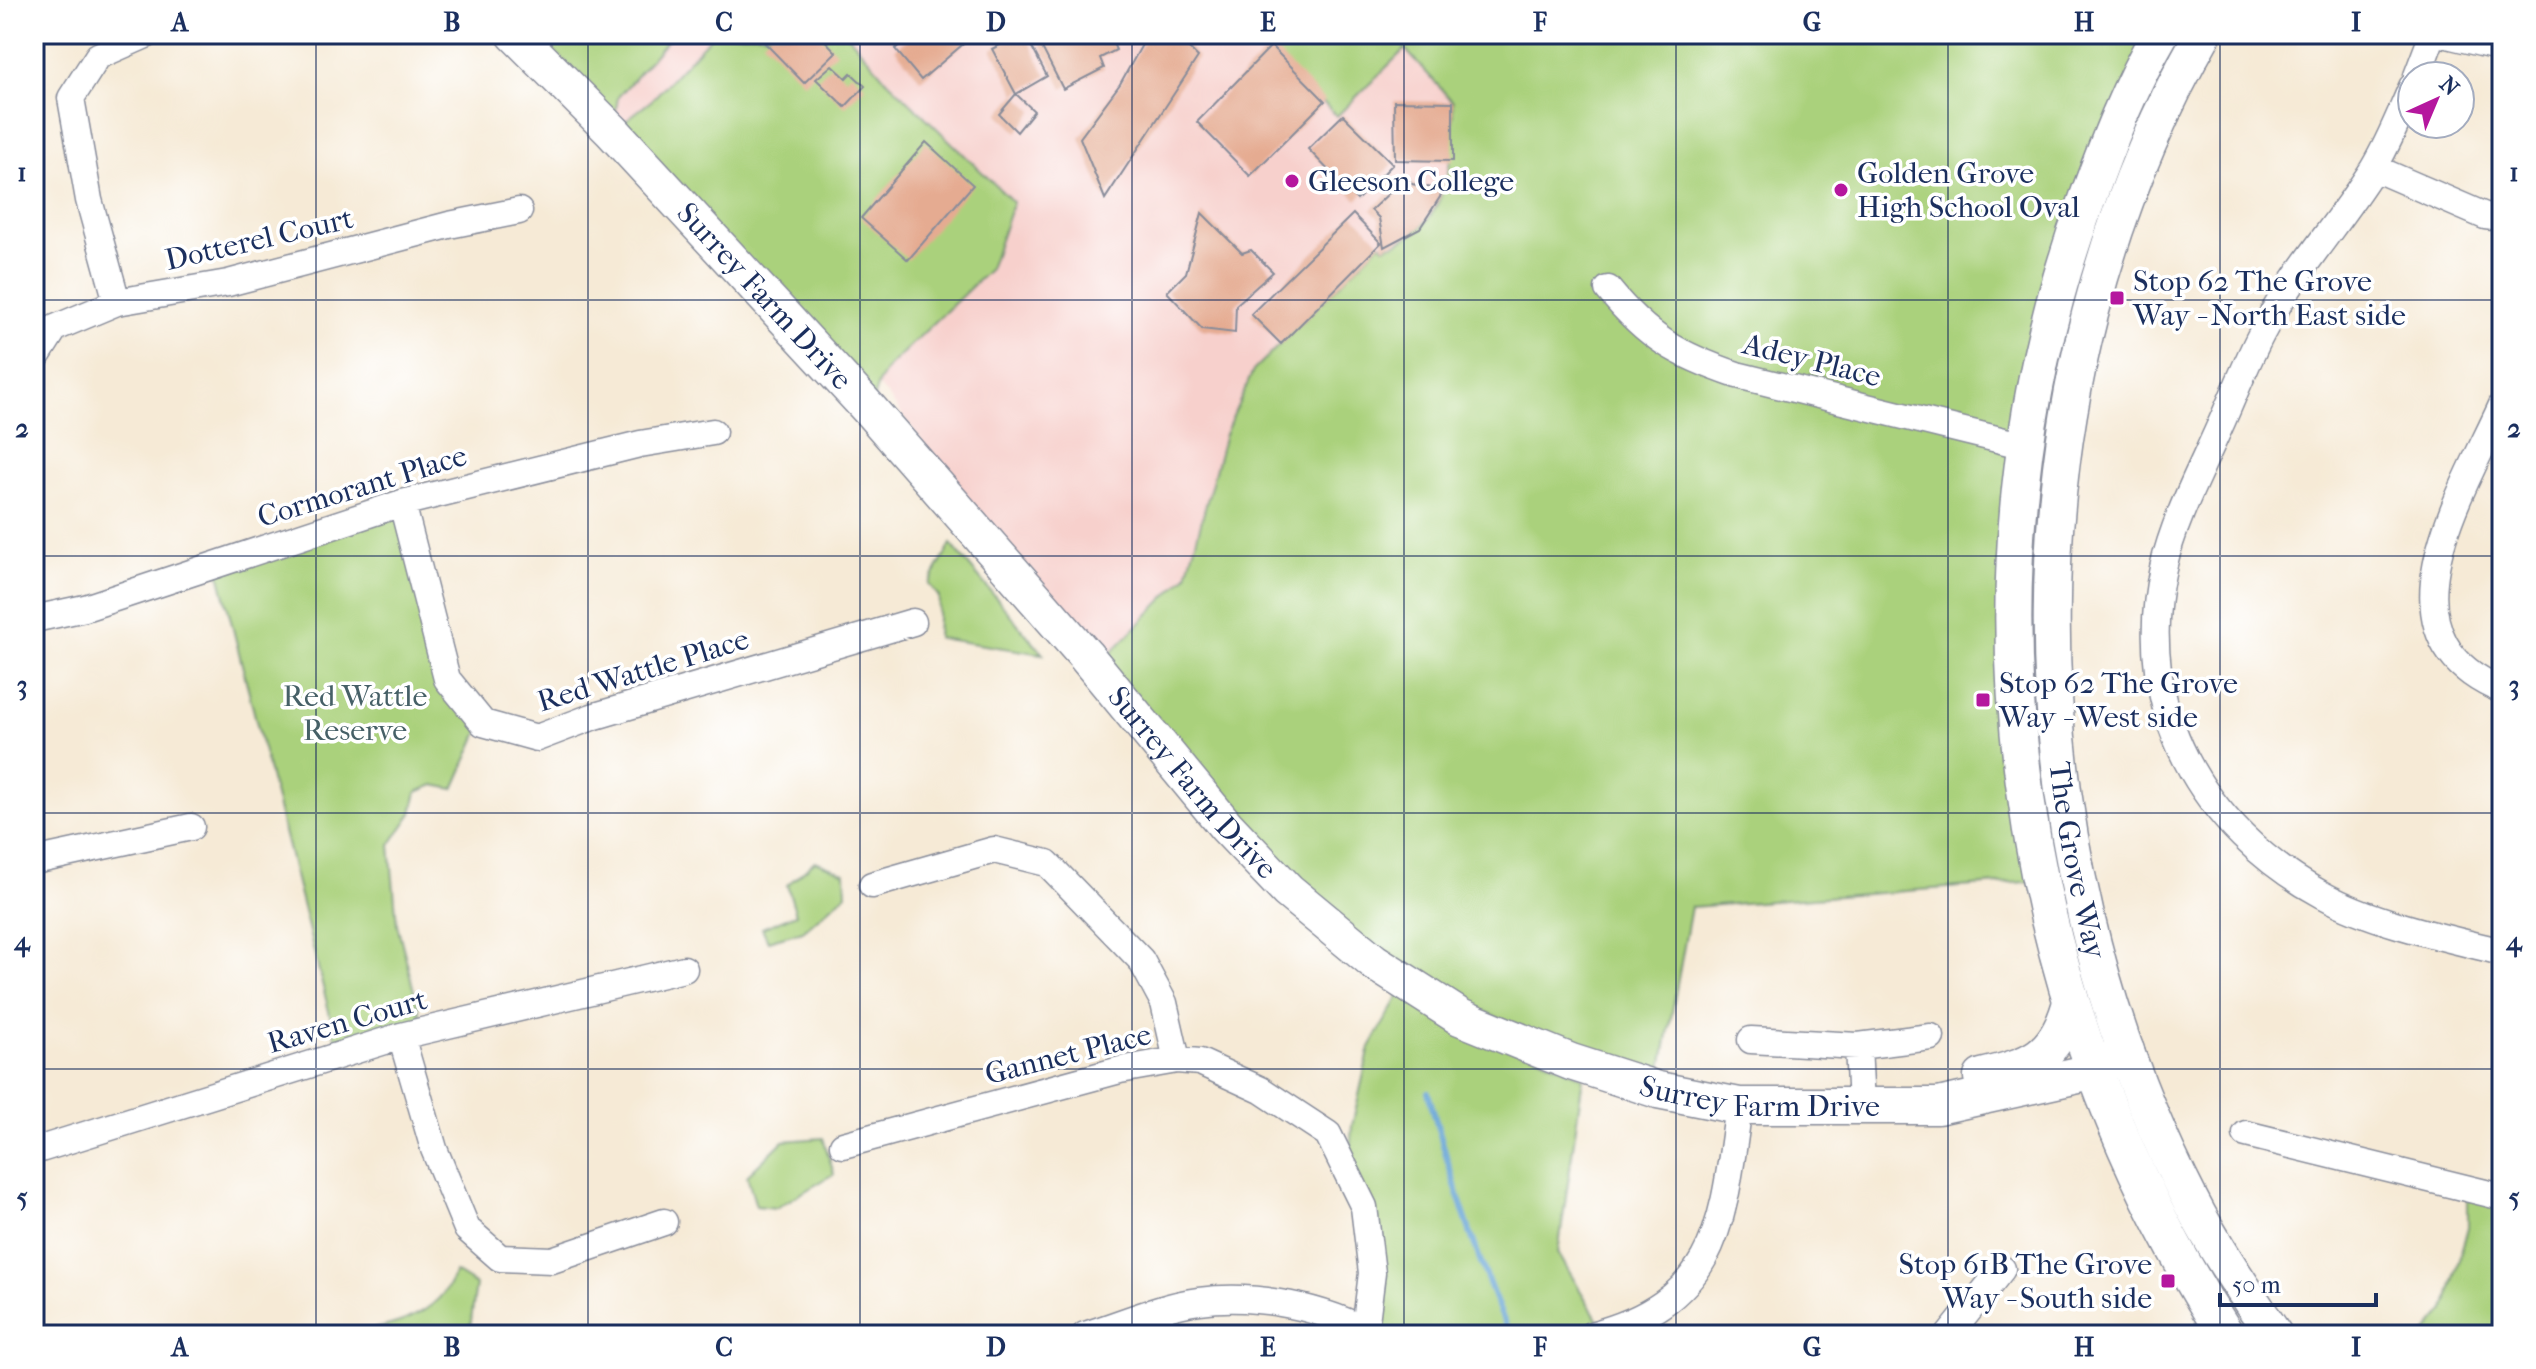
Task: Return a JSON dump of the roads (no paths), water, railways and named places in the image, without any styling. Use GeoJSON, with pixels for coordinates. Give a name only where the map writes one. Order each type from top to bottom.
{"type":"FeatureCollection","features":[{"type":"Feature","properties":{"kind":"main road","name":"Surrey Farm Drive"},"geometry":{"type":"LineString","coordinates":[[515,34],[612,131],[870,410],[1085,655],[1226,826],[1288,891],[1374,962],[1460,1017],[1571,1062],[1658,1090],[1739,1106],[1918,1107],[1962,1102],[2089,1062]]}},
{"type":"Feature","properties":{"kind":"main road","name":"The Grove Way"},"geometry":{"type":"LineString","coordinates":[[2160,34],[2121,114],[2073,236],[2031,393],[2012,584],[2017,729],[2032,846],[2070,1006],[2089,1062],[2150,1205],[2226,1335]]}},
{"type":"Feature","properties":{"kind":"main road","name":"The Grove Way"},"geometry":{"type":"LineString","coordinates":[[2203,34],[2157,127],[2110,248],[2084,342],[2063,452],[2052,581],[2058,753],[2086,921],[2126,1051],[2191,1202],[2274,1335]]}},
{"type":"Feature","properties":{"kind":"main road"},"geometry":{"type":"LineString","coordinates":[[2025,446],[2063,452]]}},
{"type":"Feature","properties":{"kind":"main road"},"geometry":{"type":"LineString","coordinates":[[2011,1070],[2056,1042],[2070,1006]]}},
{"type":"Feature","properties":{"kind":"main road"},"geometry":{"type":"LineString","coordinates":[[1874,1105],[2011,1070],[2089,1062],[2126,1051]]}},
{"type":"Feature","properties":{"kind":"street"},"geometry":{"type":"LineString","coordinates":[[117,302],[89,200],[71,98],[98,56],[148,34]]}},
{"type":"Feature","properties":{"kind":"street"},"geometry":{"type":"LineString","coordinates":[[2423,60],[2433,34]]}},
{"type":"Feature","properties":{"kind":"street"},"geometry":{"type":"LineString","coordinates":[[2443,34],[2502,48]]}},
{"type":"Feature","properties":{"kind":"street"},"geometry":{"type":"LineString","coordinates":[[2396,121],[2374,168],[2294,276],[2262,331],[2183,510],[2163,568],[2157,622],[2157,677],[2170,725],[2195,778],[2229,825],[2271,861],[2325,896],[2425,933],[2502,952]]}},
{"type":"Feature","properties":{"kind":"street"},"geometry":{"type":"LineString","coordinates":[[2374,168],[2485,216],[2502,218]]}},
{"type":"Feature","properties":{"kind":"street","name":"Dotterel Court"},"geometry":{"type":"LineString","coordinates":[[34,361],[55,328],[117,302],[228,283],[449,225],[519,211]]}},
{"type":"Feature","properties":{"kind":"street","name":"Adey Place"},"geometry":{"type":"LineString","coordinates":[[1608,289],[1640,326],[1691,359],[1737,375],[2025,446]]}},
{"type":"Feature","properties":{"kind":"street"},"geometry":{"type":"LineString","coordinates":[[2502,405],[2446,529],[2434,563],[2431,603],[2444,642],[2463,668],[2502,690]]}},
{"type":"Feature","properties":{"kind":"street","name":"Cormorant Place"},"geometry":{"type":"LineString","coordinates":[[34,619],[85,608],[402,503],[640,444],[713,432]]}},
{"type":"Feature","properties":{"kind":"street","name":"Red Wattle Place"},"geometry":{"type":"LineString","coordinates":[[402,503],[447,679],[483,723],[537,738],[592,717],[913,622]]}},
{"type":"Feature","properties":{"kind":"street"},"geometry":{"type":"LineString","coordinates":[[34,861],[191,827]]}},
{"type":"Feature","properties":{"kind":"street"},"geometry":{"type":"LineString","coordinates":[[872,885],[994,850],[1047,863],[1141,960],[1164,1003],[1177,1060]]}},
{"type":"Feature","properties":{"kind":"street","name":"Raven Court"},"geometry":{"type":"LineString","coordinates":[[34,1151],[401,1036],[684,969]]}},
{"type":"Feature","properties":{"kind":"street"},"geometry":{"type":"LineString","coordinates":[[401,1036],[434,1149],[467,1229],[500,1258],[552,1260],[664,1222]]}},
{"type":"Feature","properties":{"kind":"street"},"geometry":{"type":"LineString","coordinates":[[1751,1040],[1858,1046],[1931,1037]]}},
{"type":"Feature","properties":{"kind":"street"},"geometry":{"type":"LineString","coordinates":[[1858,1046],[1874,1105]]}},
{"type":"Feature","properties":{"kind":"street","name":"Gannet Place"},"geometry":{"type":"LineString","coordinates":[[843,1145],[1120,1070],[1177,1060],[1200,1062],[1261,1090],[1328,1134],[1364,1207],[1372,1273],[1369,1332]]}},
{"type":"Feature","properties":{"kind":"street"},"geometry":{"type":"LineString","coordinates":[[1602,1334],[1653,1311],[1679,1292],[1699,1270],[1716,1238],[1739,1106]]}},
{"type":"Feature","properties":{"kind":"street"},"geometry":{"type":"LineString","coordinates":[[2246,1134],[2502,1197]]}},
{"type":"Feature","properties":{"kind":"street"},"geometry":{"type":"LineString","coordinates":[[1949,1335],[2002,1269]]}},
{"type":"Feature","properties":{"kind":"street"},"geometry":{"type":"LineString","coordinates":[[1085,1335],[1198,1301],[1267,1300],[1369,1332]]}},
{"type":"Feature","properties":{"kind":"waterway"},"geometry":{"type":"LineString","coordinates":[[1428,1092],[1464,1215],[1510,1335]]}},
{"type":"Feature","properties":{"kind":"place","name":"Gleeson College"},"geometry":{"type":"Point","coordinates":[1292,181]}},
{"type":"Feature","properties":{"kind":"place","name":"Golden Grove High School Oval"},"geometry":{"type":"Point","coordinates":[1841,190]}},
{"type":"Feature","properties":{"kind":"place","name":"Stop 62 The Grove Way - North East side"},"geometry":{"type":"Point","coordinates":[2117,298]}},
{"type":"Feature","properties":{"kind":"place","name":"Stop 62 The Grove Way - West side"},"geometry":{"type":"Point","coordinates":[1983,700]}},
{"type":"Feature","properties":{"kind":"place","name":"Stop 61B The Grove Way - South side"},"geometry":{"type":"Point","coordinates":[2168,1281]}},
{"type":"Feature","properties":{"kind":"park label","name":"Red Wattle Reserve"},"geometry":{"type":"Point","coordinates":[355,713]}}]}
